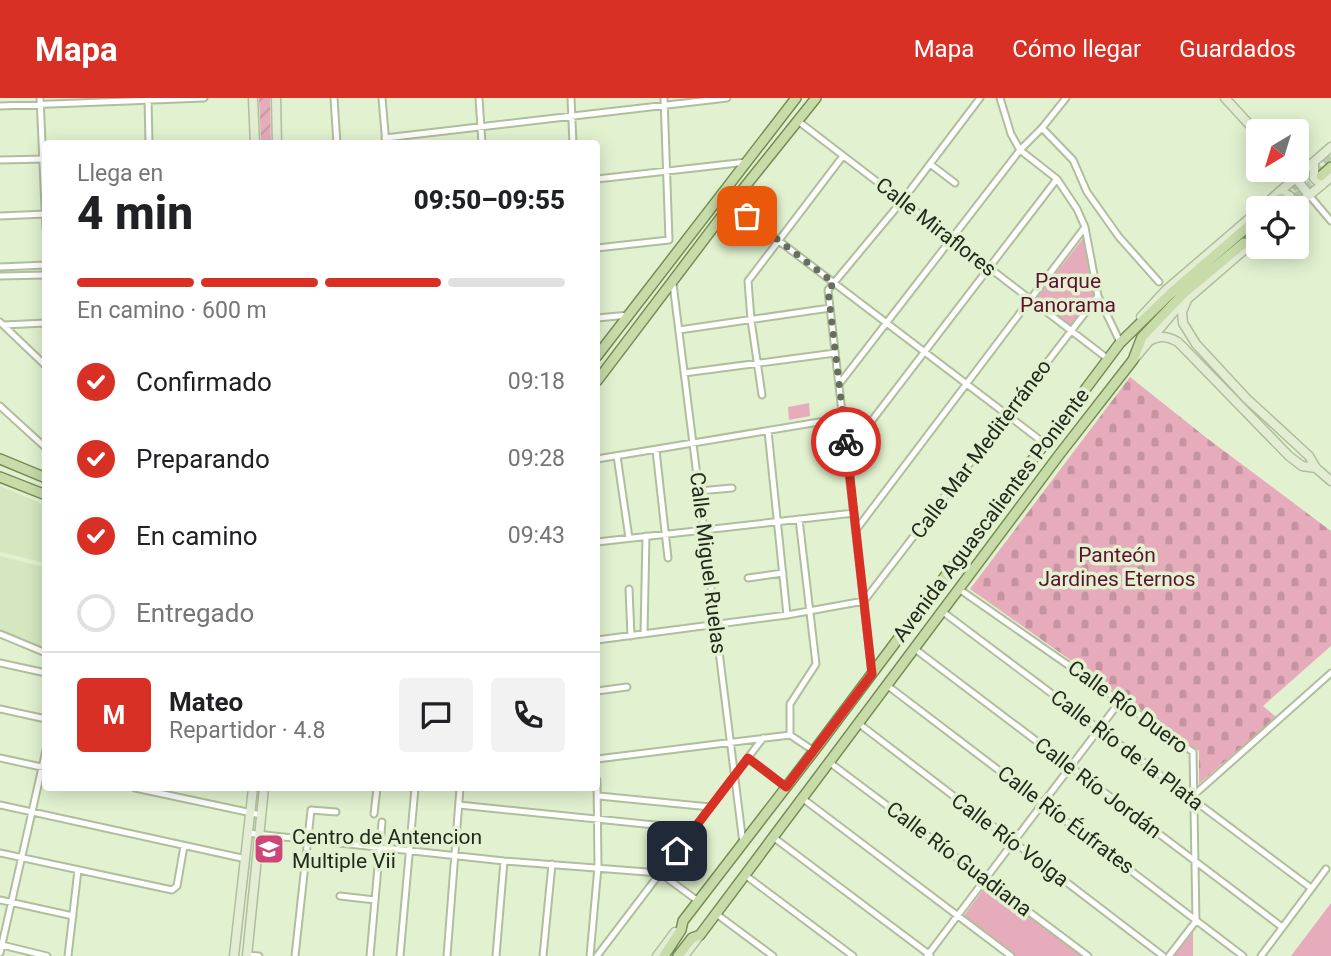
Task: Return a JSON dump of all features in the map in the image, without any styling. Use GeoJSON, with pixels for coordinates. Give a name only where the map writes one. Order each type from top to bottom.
{"type":"FeatureCollection","features":[{"type":"Feature","properties":{"kind":"main road"},"geometry":{"type":"LineString","coordinates":[[600,352],[796,98]]}},
{"type":"Feature","properties":{"kind":"main road"},"geometry":{"type":"LineString","coordinates":[[600,378],[816,98]]}},
{"type":"Feature","properties":{"kind":"main road"},"geometry":{"type":"LineString","coordinates":[[1325,179],[1331,167]]}},
{"type":"Feature","properties":{"kind":"main road","name":"Avenida Aguascalientes Poniente"},"geometry":{"type":"LineString","coordinates":[[664,956],[698,901],[1120,343],[1170,294],[1246,228]]}},
{"type":"Feature","properties":{"kind":"main road","name":"Avenida Aguascalientes Poniente"},"geometry":{"type":"LineString","coordinates":[[685,955],[692,938],[700,935],[1133,360],[1142,338],[1176,300],[1244,243]]}},
{"type":"Feature","properties":{"kind":"main road"},"geometry":{"type":"LineString","coordinates":[[0,459],[42,476]]}},
{"type":"Feature","properties":{"kind":"main road"},"geometry":{"type":"LineString","coordinates":[[0,477],[42,493]]}},
{"type":"Feature","properties":{"kind":"street"},"geometry":{"type":"LineString","coordinates":[[0,106],[40,101],[204,98]]}},
{"type":"Feature","properties":{"kind":"street"},"geometry":{"type":"LineString","coordinates":[[253,98],[255,140]]}},
{"type":"Feature","properties":{"kind":"street"},"geometry":{"type":"LineString","coordinates":[[276,98],[277,140]]}},
{"type":"Feature","properties":{"kind":"street"},"geometry":{"type":"LineString","coordinates":[[334,98],[337,140]]}},
{"type":"Feature","properties":{"kind":"street"},"geometry":{"type":"LineString","coordinates":[[382,98],[385,140]]}},
{"type":"Feature","properties":{"kind":"street"},"geometry":{"type":"LineString","coordinates":[[480,98],[482,140]]}},
{"type":"Feature","properties":{"kind":"street"},"geometry":{"type":"LineString","coordinates":[[571,98],[573,140]]}},
{"type":"Feature","properties":{"kind":"street"},"geometry":{"type":"LineString","coordinates":[[664,98],[670,240],[679,248]]}},
{"type":"Feature","properties":{"kind":"street"},"geometry":{"type":"LineString","coordinates":[[392,140],[572,115],[727,98]]}},
{"type":"Feature","properties":{"kind":"street"},"geometry":{"type":"LineString","coordinates":[[872,674],[828,290],[902,201],[980,98]]}},
{"type":"Feature","properties":{"kind":"street"},"geometry":{"type":"LineString","coordinates":[[1000,98],[1011,134],[1020,150],[1057,179],[1069,194],[1084,227],[1098,296],[1120,343]]}},
{"type":"Feature","properties":{"kind":"street"},"geometry":{"type":"LineString","coordinates":[[839,384],[1020,150],[1066,98]]}},
{"type":"Feature","properties":{"kind":"street"},"geometry":{"type":"LineString","coordinates":[[1225,98],[1246,121]]}},
{"type":"Feature","properties":{"kind":"street"},"geometry":{"type":"LineString","coordinates":[[148,99],[149,140]]}},
{"type":"Feature","properties":{"kind":"street"},"geometry":{"type":"LineString","coordinates":[[40,101],[43,140]]}},
{"type":"Feature","properties":{"kind":"street","name":"Calle Miraflores"},"geometry":{"type":"LineString","coordinates":[[798,121],[1108,359]]}},
{"type":"Feature","properties":{"kind":"street"},"geometry":{"type":"LineString","coordinates":[[1042,128],[1073,160],[1087,192],[1119,237],[1159,282]]}},
{"type":"Feature","properties":{"kind":"street","name":"Avenida Aguascalientes Poniente"},"geometry":{"type":"LineString","coordinates":[[1309,167],[1331,147]]}},
{"type":"Feature","properties":{"kind":"street"},"geometry":{"type":"LineString","coordinates":[[762,395],[748,281],[844,156]]}},
{"type":"Feature","properties":{"kind":"street"},"geometry":{"type":"LineString","coordinates":[[0,160],[42,159]]}},
{"type":"Feature","properties":{"kind":"street"},"geometry":{"type":"LineString","coordinates":[[600,179],[747,162]]}},
{"type":"Feature","properties":{"kind":"street"},"geometry":{"type":"LineString","coordinates":[[1314,163],[1314,178],[1325,179]]}},
{"type":"Feature","properties":{"kind":"street"},"geometry":{"type":"LineString","coordinates":[[930,164],[955,183]]}},
{"type":"Feature","properties":{"kind":"street"},"geometry":{"type":"LineString","coordinates":[[847,453],[1057,179]]}},
{"type":"Feature","properties":{"kind":"street"},"geometry":{"type":"LineString","coordinates":[[1309,195],[1325,179]]}},
{"type":"Feature","properties":{"kind":"street","name":"Avenida Aguascalientes Poniente"},"geometry":{"type":"LineString","coordinates":[[1281,195],[1292,182]]}},
{"type":"Feature","properties":{"kind":"street"},"geometry":{"type":"LineString","coordinates":[[1299,182],[1331,221]]}},
{"type":"Feature","properties":{"kind":"street"},"geometry":{"type":"LineString","coordinates":[[1281,195],[1286,192],[1290,196]]}},
{"type":"Feature","properties":{"kind":"street"},"geometry":{"type":"LineString","coordinates":[[720,196],[1044,443]]}},
{"type":"Feature","properties":{"kind":"street"},"geometry":{"type":"LineString","coordinates":[[0,216],[42,214]]}},
{"type":"Feature","properties":{"kind":"street","name":"Avenida Aguascalientes Poniente"},"geometry":{"type":"LineString","coordinates":[[1120,343],[1166,290],[1246,221]]}},
{"type":"Feature","properties":{"kind":"street"},"geometry":{"type":"LineString","coordinates":[[856,530],[1084,227]]}},
{"type":"Feature","properties":{"kind":"street"},"geometry":{"type":"LineString","coordinates":[[600,248],[670,240]]}},
{"type":"Feature","properties":{"kind":"street","name":"Avenida Aguascalientes Poniente"},"geometry":{"type":"LineString","coordinates":[[1133,360],[1186,300],[1246,248]]}},
{"type":"Feature","properties":{"kind":"street"},"geometry":{"type":"LineString","coordinates":[[0,267],[42,265]]}},
{"type":"Feature","properties":{"kind":"street"},"geometry":{"type":"LineString","coordinates":[[0,276],[42,275]]}},
{"type":"Feature","properties":{"kind":"street","name":"Calle Miguel Ruelas"},"geometry":{"type":"LineString","coordinates":[[673,283],[743,843]]}},
{"type":"Feature","properties":{"kind":"street","name":"Calle Mar Mediterráneo"},"geometry":{"type":"LineString","coordinates":[[864,601],[1098,296]]}},
{"type":"Feature","properties":{"kind":"street"},"geometry":{"type":"LineString","coordinates":[[1186,300],[1182,312],[1183,323],[1196,344],[1246,398],[1309,456],[1316,468],[1331,481]]}},
{"type":"Feature","properties":{"kind":"street"},"geometry":{"type":"LineString","coordinates":[[679,330],[830,308]]}},
{"type":"Feature","properties":{"kind":"street"},"geometry":{"type":"LineString","coordinates":[[600,318],[629,315]]}},
{"type":"Feature","properties":{"kind":"street"},"geometry":{"type":"LineString","coordinates":[[1,323],[42,323]]}},
{"type":"Feature","properties":{"kind":"street"},"geometry":{"type":"LineString","coordinates":[[1,323],[42,362]]}},
{"type":"Feature","properties":{"kind":"street"},"geometry":{"type":"LineString","coordinates":[[1149,341],[1158,336],[1169,337],[1178,342],[1289,456],[1302,466],[1316,468]]}},
{"type":"Feature","properties":{"kind":"street"},"geometry":{"type":"LineString","coordinates":[[684,373],[835,353]]}},
{"type":"Feature","properties":{"kind":"street"},"geometry":{"type":"LineString","coordinates":[[0,406],[42,444]]}},
{"type":"Feature","properties":{"kind":"street"},"geometry":{"type":"LineString","coordinates":[[600,459],[843,418]]}},
{"type":"Feature","properties":{"kind":"street"},"geometry":{"type":"LineString","coordinates":[[768,431],[787,615]]}},
{"type":"Feature","properties":{"kind":"street"},"geometry":{"type":"LineString","coordinates":[[656,450],[668,558]]}},
{"type":"Feature","properties":{"kind":"street"},"geometry":{"type":"LineString","coordinates":[[617,456],[629,538]]}},
{"type":"Feature","properties":{"kind":"street"},"geometry":{"type":"LineString","coordinates":[[699,491],[732,488]]}},
{"type":"Feature","properties":{"kind":"street"},"geometry":{"type":"LineString","coordinates":[[600,542],[854,513]]}},
{"type":"Feature","properties":{"kind":"street"},"geometry":{"type":"LineString","coordinates":[[790,734],[790,704],[816,664],[799,519]]}},
{"type":"Feature","properties":{"kind":"street"},"geometry":{"type":"LineString","coordinates":[[644,634],[646,536]]}},
{"type":"Feature","properties":{"kind":"street"},"geometry":{"type":"LineString","coordinates":[[748,578],[783,573]]}},
{"type":"Feature","properties":{"kind":"street"},"geometry":{"type":"LineString","coordinates":[[629,589],[631,636]]}},
{"type":"Feature","properties":{"kind":"street","name":"Calle Río Duero"},"geometry":{"type":"LineString","coordinates":[[960,589],[1121,699],[1193,752],[1196,921]]}},
{"type":"Feature","properties":{"kind":"street"},"geometry":{"type":"LineString","coordinates":[[600,640],[810,612],[864,601]]}},
{"type":"Feature","properties":{"kind":"street","name":"Calle Río de la Plata"},"geometry":{"type":"LineString","coordinates":[[943,611],[1311,888]]}},
{"type":"Feature","properties":{"kind":"street"},"geometry":{"type":"LineString","coordinates":[[0,634],[42,651]]}},
{"type":"Feature","properties":{"kind":"street","name":"Calle Río Jordán"},"geometry":{"type":"LineString","coordinates":[[915,649],[1282,927]]}},
{"type":"Feature","properties":{"kind":"street"},"geometry":{"type":"LineString","coordinates":[[0,663],[42,672]]}},
{"type":"Feature","properties":{"kind":"street"},"geometry":{"type":"LineString","coordinates":[[1194,798],[1331,673]]}},
{"type":"Feature","properties":{"kind":"street","name":"Calle Río Éufrates"},"geometry":{"type":"LineString","coordinates":[[888,686],[1243,956]]}},
{"type":"Feature","properties":{"kind":"street"},"geometry":{"type":"LineString","coordinates":[[600,691],[627,687]]}},
{"type":"Feature","properties":{"kind":"street"},"geometry":{"type":"LineString","coordinates":[[773,836],[929,955],[1121,699]]}},
{"type":"Feature","properties":{"kind":"street"},"geometry":{"type":"LineString","coordinates":[[0,709],[42,718]]}},
{"type":"Feature","properties":{"kind":"street","name":"Calle Río Volga"},"geometry":{"type":"LineString","coordinates":[[858,723],[1163,956]]}},
{"type":"Feature","properties":{"kind":"street"},"geometry":{"type":"LineString","coordinates":[[600,759],[790,734],[814,751]]}},
{"type":"Feature","properties":{"kind":"street"},"geometry":{"type":"LineString","coordinates":[[597,956],[763,738]]}},
{"type":"Feature","properties":{"kind":"street"},"geometry":{"type":"LineString","coordinates":[[0,758],[42,767]]}},
{"type":"Feature","properties":{"kind":"street"},"geometry":{"type":"LineString","coordinates":[[748,758],[786,787]]}},
{"type":"Feature","properties":{"kind":"street","name":"Calle Río Guadiana"},"geometry":{"type":"LineString","coordinates":[[829,762],[1088,956]]}},
{"type":"Feature","properties":{"kind":"street"},"geometry":{"type":"LineString","coordinates":[[0,953],[42,774]]}},
{"type":"Feature","properties":{"kind":"street"},"geometry":{"type":"LineString","coordinates":[[149,791],[261,815]]}},
{"type":"Feature","properties":{"kind":"street"},"geometry":{"type":"LineString","coordinates":[[234,956],[253,791]]}},
{"type":"Feature","properties":{"kind":"street"},"geometry":{"type":"LineString","coordinates":[[259,956],[247,955],[264,791]]}},
{"type":"Feature","properties":{"kind":"street"},"geometry":{"type":"LineString","coordinates":[[374,814],[377,791]]}},
{"type":"Feature","properties":{"kind":"street"},"geometry":{"type":"LineString","coordinates":[[400,956],[415,791]]}},
{"type":"Feature","properties":{"kind":"street"},"geometry":{"type":"LineString","coordinates":[[447,956],[461,791]]}},
{"type":"Feature","properties":{"kind":"street"},"geometry":{"type":"LineString","coordinates":[[590,956],[598,867],[598,791]]}},
{"type":"Feature","properties":{"kind":"street"},"geometry":{"type":"LineString","coordinates":[[598,796],[710,807]]}},
{"type":"Feature","properties":{"kind":"street"},"geometry":{"type":"LineString","coordinates":[[802,798],[1011,956]]}},
{"type":"Feature","properties":{"kind":"street"},"geometry":{"type":"LineString","coordinates":[[0,805],[246,859]]}},
{"type":"Feature","properties":{"kind":"street"},"geometry":{"type":"LineString","coordinates":[[459,805],[694,830]]}},
{"type":"Feature","properties":{"kind":"street"},"geometry":{"type":"LineString","coordinates":[[295,956],[305,840],[311,810],[336,812]]}},
{"type":"Feature","properties":{"kind":"street"},"geometry":{"type":"LineString","coordinates":[[370,956],[382,822]]}},
{"type":"Feature","properties":{"kind":"street"},"geometry":{"type":"LineString","coordinates":[[248,833],[505,861],[660,873],[698,901]]}},
{"type":"Feature","properties":{"kind":"street"},"geometry":{"type":"LineString","coordinates":[[0,853],[172,890],[177,886],[184,846]]}},
{"type":"Feature","properties":{"kind":"street"},"geometry":{"type":"LineString","coordinates":[[496,956],[505,861]]}},
{"type":"Feature","properties":{"kind":"street"},"geometry":{"type":"LineString","coordinates":[[543,956],[552,864]]}},
{"type":"Feature","properties":{"kind":"street"},"geometry":{"type":"LineString","coordinates":[[1261,956],[1326,869]]}},
{"type":"Feature","properties":{"kind":"street"},"geometry":{"type":"LineString","coordinates":[[68,956],[78,870]]}},
{"type":"Feature","properties":{"kind":"street"},"geometry":{"type":"LineString","coordinates":[[745,875],[853,956]]}},
{"type":"Feature","properties":{"kind":"street"},"geometry":{"type":"LineString","coordinates":[[340,897],[375,900]]}},
{"type":"Feature","properties":{"kind":"street"},"geometry":{"type":"LineString","coordinates":[[0,900],[73,916]]}},
{"type":"Feature","properties":{"kind":"street"},"geometry":{"type":"LineString","coordinates":[[715,913],[773,956]]}},
{"type":"Feature","properties":{"kind":"street"},"geometry":{"type":"LineString","coordinates":[[1169,956],[1196,921]]}},
{"type":"Feature","properties":{"kind":"street","name":"Avenida Aguascalientes Poniente"},"geometry":{"type":"LineString","coordinates":[[657,956],[683,922]]}},
{"type":"Feature","properties":{"kind":"street"},"geometry":{"type":"LineString","coordinates":[[2,945],[47,956]]}},
{"type":"Feature","properties":{"kind":"shaded area"},"geometry":{"type":"Polygon","coordinates":[[[0,486],[42,504],[42,562],[0,552],[0,486]]]}},
{"type":"Feature","properties":{"kind":"shaded area"},"geometry":{"type":"Polygon","coordinates":[[[0,556],[42,566],[42,647],[0,630],[0,556]]]}},
{"type":"Feature","properties":{"kind":"green space"},"geometry":{"type":"Polygon","coordinates":[[[259,98],[270,98],[271,140],[261,140],[259,98]]]}},
{"type":"Feature","properties":{"kind":"green space","name":"Parque Panorama"},"geometry":{"type":"Polygon","coordinates":[[[1084,237],[1095,296],[1070,328],[1035,300],[1084,237]]]}},
{"type":"Feature","properties":{"kind":"green space","name":"Panteón Jardines Eternos"},"geometry":{"type":"Polygon","coordinates":[[[1130,377],[1331,531],[1331,646],[1263,706],[1276,717],[1199,784],[1199,751],[970,589],[1130,377]]]}},
{"type":"Feature","properties":{"kind":"green space"},"geometry":{"type":"Polygon","coordinates":[[[809,403],[810,416],[789,420],[788,407],[809,403]]]}},
{"type":"Feature","properties":{"kind":"green space"},"geometry":{"type":"Polygon","coordinates":[[[988,883],[1083,956],[1016,956],[963,917],[988,883]]]}},
{"type":"Feature","properties":{"kind":"green space"},"geometry":{"type":"Polygon","coordinates":[[[1331,903],[1331,956],[1291,956],[1331,903]]]}},
{"type":"Feature","properties":{"kind":"green space"},"geometry":{"type":"Polygon","coordinates":[[[1193,930],[1193,956],[1173,956],[1193,930]]]}},
{"type":"Feature","properties":{"kind":"tunnel"},"geometry":{"type":"LineString","coordinates":[[1283,196],[1331,154]]}},
{"type":"Feature","properties":{"kind":"tunnel"},"geometry":{"type":"LineString","coordinates":[[1298,196],[1321,176]]}},
{"type":"Feature","properties":{"kind":"way so far"},"geometry":{"type":"LineString","coordinates":[[747,216],[834,283],[828,290],[846,442]]}},
{"type":"Feature","properties":{"kind":"place","name":"Centro de Antencion Multiple Vii"},"geometry":{"type":"Point","coordinates":[269,849]}},
{"type":"Feature","properties":{"kind":"route"},"geometry":{"type":"LineString","coordinates":[[677,851],[748,758],[786,787],[872,674],[846,442]]}}]}
